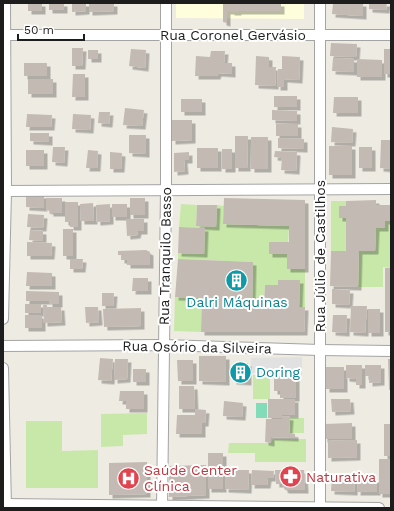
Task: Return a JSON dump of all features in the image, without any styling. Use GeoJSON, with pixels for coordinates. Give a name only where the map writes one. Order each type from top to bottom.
{"type":"FeatureCollection","features":[{"type":"Feature","properties":{"kind":"street"},"geometry":{"type":"LineString","coordinates":[[3,319],[4,3]]}},
{"type":"Feature","properties":{"kind":"street","name":"Rua Tranquilo Basso"},"geometry":{"type":"LineString","coordinates":[[162,506],[166,189],[166,3]]}},
{"type":"Feature","properties":{"kind":"street","name":"Rua Júlio de Castilhos"},"geometry":{"type":"LineString","coordinates":[[320,3],[320,508]]}},
{"type":"Feature","properties":{"kind":"street","name":"Rua Coronel Gervásio"},"geometry":{"type":"LineString","coordinates":[[4,35],[391,35]]}},
{"type":"Feature","properties":{"kind":"street"},"geometry":{"type":"LineString","coordinates":[[4,191],[391,189]]}},
{"type":"Feature","properties":{"kind":"street","name":"Rua Osório da Silveira"},"geometry":{"type":"LineString","coordinates":[[3,346],[164,345],[320,350],[391,350]]}},
{"type":"Feature","properties":{"kind":"street"},"geometry":{"type":"LineString","coordinates":[[3,368],[5,505],[379,508]]}},
{"type":"Feature","properties":{"kind":"shaded area"},"geometry":{"type":"Polygon","coordinates":[[[176,3],[304,3],[304,19],[176,18],[176,3]]]}},
{"type":"Feature","properties":{"kind":"shaded area"},"geometry":{"type":"Polygon","coordinates":[[[302,357],[302,375],[271,376],[270,373],[251,373],[251,358],[302,357]]]}},
{"type":"Feature","properties":{"kind":"green space"},"geometry":{"type":"Polygon","coordinates":[[[331,201],[346,201],[346,206],[339,206],[339,218],[346,218],[346,251],[331,251],[331,201]]]}},
{"type":"Feature","properties":{"kind":"green space"},"geometry":{"type":"Polygon","coordinates":[[[181,204],[197,205],[196,226],[216,226],[217,205],[224,206],[223,224],[289,226],[287,269],[305,269],[305,307],[299,307],[300,280],[278,280],[278,285],[265,285],[264,303],[252,303],[253,262],[178,259],[178,253],[204,254],[205,228],[179,227],[181,204]]]}},
{"type":"Feature","properties":{"kind":"green space"},"geometry":{"type":"Polygon","coordinates":[[[385,221],[391,221],[391,268],[383,267],[383,287],[358,287],[359,251],[375,251],[376,228],[385,228],[385,221]]]}},
{"type":"Feature","properties":{"kind":"green space"},"geometry":{"type":"Polygon","coordinates":[[[175,297],[202,298],[201,332],[174,331],[175,297]]]}},
{"type":"Feature","properties":{"kind":"green space"},"geometry":{"type":"Polygon","coordinates":[[[253,375],[270,375],[270,399],[253,399],[253,375]]]}},
{"type":"Feature","properties":{"kind":"green space"},"geometry":{"type":"Polygon","coordinates":[[[256,403],[267,403],[267,418],[256,418],[256,403]]]}},
{"type":"Feature","properties":{"kind":"green space"},"geometry":{"type":"Polygon","coordinates":[[[147,413],[147,434],[123,435],[123,446],[101,447],[101,414],[147,413]]]}},
{"type":"Feature","properties":{"kind":"green space"},"geometry":{"type":"Polygon","coordinates":[[[290,418],[304,418],[304,433],[290,433],[290,418]]]}},
{"type":"Feature","properties":{"kind":"green space"},"geometry":{"type":"Polygon","coordinates":[[[26,421],[62,421],[62,451],[98,450],[98,488],[26,488],[26,421]]]}},
{"type":"Feature","properties":{"kind":"green space"},"geometry":{"type":"Polygon","coordinates":[[[273,439],[306,439],[306,462],[255,462],[255,453],[228,453],[229,443],[271,443],[273,439]]]}},
{"type":"Feature","properties":{"kind":"building"},"geometry":{"type":"Polygon","coordinates":[[[28,3],[42,3],[42,11],[28,11],[28,3]]]}},
{"type":"Feature","properties":{"kind":"building"},"geometry":{"type":"Polygon","coordinates":[[[49,3],[64,3],[64,10],[49,10],[49,3]]]}},
{"type":"Feature","properties":{"kind":"building"},"geometry":{"type":"Polygon","coordinates":[[[72,3],[86,3],[86,11],[72,12],[72,3]]]}},
{"type":"Feature","properties":{"kind":"building"},"geometry":{"type":"Polygon","coordinates":[[[89,3],[114,3],[114,11],[89,12],[89,3]]]}},
{"type":"Feature","properties":{"kind":"building"},"geometry":{"type":"Polygon","coordinates":[[[223,3],[281,3],[281,11],[227,11],[227,23],[223,22],[223,3]]]}},
{"type":"Feature","properties":{"kind":"building"},"geometry":{"type":"Polygon","coordinates":[[[333,3],[363,3],[363,16],[332,14],[333,3]]]}},
{"type":"Feature","properties":{"kind":"building"},"geometry":{"type":"Polygon","coordinates":[[[369,3],[387,3],[386,10],[369,9],[369,3]]]}},
{"type":"Feature","properties":{"kind":"building"},"geometry":{"type":"Polygon","coordinates":[[[331,43],[357,44],[356,57],[330,56],[331,43]]]}},
{"type":"Feature","properties":{"kind":"building"},"geometry":{"type":"Polygon","coordinates":[[[72,48],[83,48],[82,66],[72,66],[72,48]]]}},
{"type":"Feature","properties":{"kind":"building"},"geometry":{"type":"Polygon","coordinates":[[[131,49],[146,50],[145,68],[129,66],[131,49]]]}},
{"type":"Feature","properties":{"kind":"building"},"geometry":{"type":"Polygon","coordinates":[[[384,49],[391,49],[391,74],[384,74],[384,49]]]}},
{"type":"Feature","properties":{"kind":"building"},"geometry":{"type":"Polygon","coordinates":[[[88,50],[98,50],[98,59],[88,59],[88,50]]]}},
{"type":"Feature","properties":{"kind":"building"},"geometry":{"type":"Polygon","coordinates":[[[211,51],[225,51],[224,63],[232,63],[232,74],[218,73],[217,76],[195,76],[196,56],[210,57],[211,51]]]}},
{"type":"Feature","properties":{"kind":"building"},"geometry":{"type":"Polygon","coordinates":[[[256,56],[269,57],[269,67],[276,67],[275,86],[255,85],[256,56]]]}},
{"type":"Feature","properties":{"kind":"building"},"geometry":{"type":"Polygon","coordinates":[[[282,56],[300,57],[299,80],[284,79],[284,87],[277,87],[278,69],[282,69],[282,56]]]}},
{"type":"Feature","properties":{"kind":"building"},"geometry":{"type":"Polygon","coordinates":[[[333,58],[354,59],[354,72],[332,71],[333,58]]]}},
{"type":"Feature","properties":{"kind":"building"},"geometry":{"type":"Polygon","coordinates":[[[357,59],[382,60],[382,77],[357,77],[357,59]]]}},
{"type":"Feature","properties":{"kind":"building"},"geometry":{"type":"Polygon","coordinates":[[[24,63],[47,63],[47,76],[24,76],[24,63]]]}},
{"type":"Feature","properties":{"kind":"building"},"geometry":{"type":"Polygon","coordinates":[[[73,74],[85,74],[85,97],[72,97],[73,74]]]}},
{"type":"Feature","properties":{"kind":"building"},"geometry":{"type":"Polygon","coordinates":[[[28,79],[53,79],[53,94],[28,94],[28,79]]]}},
{"type":"Feature","properties":{"kind":"building"},"geometry":{"type":"Polygon","coordinates":[[[274,96],[297,96],[297,107],[274,107],[274,96]]]}},
{"type":"Feature","properties":{"kind":"building"},"geometry":{"type":"Polygon","coordinates":[[[334,97],[358,97],[358,113],[333,113],[334,97]]]}},
{"type":"Feature","properties":{"kind":"building"},"geometry":{"type":"Polygon","coordinates":[[[181,99],[202,99],[202,112],[181,112],[181,99]]]}},
{"type":"Feature","properties":{"kind":"building"},"geometry":{"type":"Polygon","coordinates":[[[125,108],[144,110],[142,126],[123,125],[125,108]]]}},
{"type":"Feature","properties":{"kind":"building"},"geometry":{"type":"Polygon","coordinates":[[[272,110],[297,111],[297,121],[272,120],[272,110]]]}},
{"type":"Feature","properties":{"kind":"building"},"geometry":{"type":"Polygon","coordinates":[[[99,112],[110,112],[109,124],[98,123],[99,112]]]}},
{"type":"Feature","properties":{"kind":"building"},"geometry":{"type":"Polygon","coordinates":[[[27,114],[52,115],[51,127],[26,127],[27,114]]]}},
{"type":"Feature","properties":{"kind":"building"},"geometry":{"type":"Polygon","coordinates":[[[73,114],[91,115],[90,130],[72,129],[73,114]]]}},
{"type":"Feature","properties":{"kind":"building"},"geometry":{"type":"Polygon","coordinates":[[[172,120],[192,120],[192,140],[172,141],[172,120]]]}},
{"type":"Feature","properties":{"kind":"building"},"geometry":{"type":"Polygon","coordinates":[[[276,124],[298,124],[298,136],[276,136],[276,124]]]}},
{"type":"Feature","properties":{"kind":"building"},"geometry":{"type":"Polygon","coordinates":[[[332,127],[353,129],[352,143],[331,142],[332,127]]]}},
{"type":"Feature","properties":{"kind":"building"},"geometry":{"type":"Polygon","coordinates":[[[30,133],[49,133],[49,142],[30,141],[30,133]]]}},
{"type":"Feature","properties":{"kind":"building"},"geometry":{"type":"Polygon","coordinates":[[[129,135],[146,135],[146,154],[129,153],[129,135]]]}},
{"type":"Feature","properties":{"kind":"building"},"geometry":{"type":"Polygon","coordinates":[[[235,136],[248,136],[247,168],[235,168],[235,136]]]}},
{"type":"Feature","properties":{"kind":"building"},"geometry":{"type":"Polygon","coordinates":[[[251,137],[268,137],[268,169],[251,169],[251,137]]]}},
{"type":"Feature","properties":{"kind":"building"},"geometry":{"type":"Polygon","coordinates":[[[278,138],[304,139],[304,149],[278,148],[278,138]]]}},
{"type":"Feature","properties":{"kind":"building"},"geometry":{"type":"Polygon","coordinates":[[[381,140],[391,140],[391,169],[380,168],[381,140]]]}},
{"type":"Feature","properties":{"kind":"building"},"geometry":{"type":"Polygon","coordinates":[[[329,146],[352,146],[352,175],[329,175],[329,146]]]}},
{"type":"Feature","properties":{"kind":"building"},"geometry":{"type":"Polygon","coordinates":[[[53,147],[65,147],[64,163],[52,162],[53,147]]]}},
{"type":"Feature","properties":{"kind":"building"},"geometry":{"type":"Polygon","coordinates":[[[359,147],[372,147],[372,168],[359,168],[359,147]]]}},
{"type":"Feature","properties":{"kind":"building"},"geometry":{"type":"Polygon","coordinates":[[[197,148],[218,148],[218,168],[197,168],[197,148]]]}},
{"type":"Feature","properties":{"kind":"building"},"geometry":{"type":"Polygon","coordinates":[[[222,149],[232,149],[232,169],[222,169],[222,149]]]}},
{"type":"Feature","properties":{"kind":"building"},"geometry":{"type":"Polygon","coordinates":[[[26,150],[44,150],[44,166],[26,166],[26,150]]]}},
{"type":"Feature","properties":{"kind":"building"},"geometry":{"type":"Polygon","coordinates":[[[88,150],[98,151],[97,168],[86,168],[88,150]]]}},
{"type":"Feature","properties":{"kind":"building"},"geometry":{"type":"Polygon","coordinates":[[[275,151],[297,152],[296,171],[281,170],[282,158],[274,157],[275,151]]]}},
{"type":"Feature","properties":{"kind":"building"},"geometry":{"type":"Polygon","coordinates":[[[110,152],[122,153],[121,169],[110,169],[110,152]]]}},
{"type":"Feature","properties":{"kind":"building"},"geometry":{"type":"Polygon","coordinates":[[[189,152],[189,160],[184,160],[185,171],[174,172],[174,153],[189,152]]]}},
{"type":"Feature","properties":{"kind":"building"},"geometry":{"type":"Polygon","coordinates":[[[26,195],[44,195],[44,208],[26,207],[26,195]]]}},
{"type":"Feature","properties":{"kind":"building"},"geometry":{"type":"Polygon","coordinates":[[[46,198],[62,198],[62,213],[50,213],[50,211],[46,210],[46,198]]]}},
{"type":"Feature","properties":{"kind":"building"},"geometry":{"type":"Polygon","coordinates":[[[130,198],[145,198],[145,215],[130,215],[130,198]]]}},
{"type":"Feature","properties":{"kind":"building"},"geometry":{"type":"Polygon","coordinates":[[[224,198],[305,200],[305,269],[287,269],[287,254],[269,254],[269,242],[289,242],[289,226],[223,224],[224,198]]]}},
{"type":"Feature","properties":{"kind":"building"},"geometry":{"type":"Polygon","coordinates":[[[376,200],[376,205],[391,205],[391,221],[385,221],[385,228],[376,228],[375,251],[359,251],[358,287],[330,286],[331,251],[346,251],[346,218],[339,218],[339,206],[346,206],[346,201],[376,200]]]}},
{"type":"Feature","properties":{"kind":"building"},"geometry":{"type":"Polygon","coordinates":[[[65,202],[78,202],[78,227],[70,227],[70,222],[65,222],[65,202]]]}},
{"type":"Feature","properties":{"kind":"building"},"geometry":{"type":"Polygon","coordinates":[[[93,203],[94,221],[81,221],[80,204],[93,203]]]}},
{"type":"Feature","properties":{"kind":"building"},"geometry":{"type":"Polygon","coordinates":[[[110,204],[110,221],[97,222],[96,205],[110,204]]]}},
{"type":"Feature","properties":{"kind":"building"},"geometry":{"type":"Polygon","coordinates":[[[112,204],[127,204],[127,217],[112,217],[112,204]]]}},
{"type":"Feature","properties":{"kind":"building"},"geometry":{"type":"Polygon","coordinates":[[[197,205],[217,205],[216,227],[196,226],[197,205]]]}},
{"type":"Feature","properties":{"kind":"building"},"geometry":{"type":"Polygon","coordinates":[[[28,214],[44,215],[43,228],[27,227],[28,214]]]}},
{"type":"Feature","properties":{"kind":"building"},"geometry":{"type":"Polygon","coordinates":[[[126,219],[144,219],[144,231],[138,231],[137,235],[127,236],[126,219]]]}},
{"type":"Feature","properties":{"kind":"building"},"geometry":{"type":"Polygon","coordinates":[[[179,227],[205,228],[204,254],[178,253],[179,227]]]}},
{"type":"Feature","properties":{"kind":"building"},"geometry":{"type":"Polygon","coordinates":[[[63,229],[73,229],[73,256],[63,256],[63,229]]]}},
{"type":"Feature","properties":{"kind":"building"},"geometry":{"type":"Polygon","coordinates":[[[30,230],[43,231],[43,241],[29,240],[30,230]]]}},
{"type":"Feature","properties":{"kind":"building"},"geometry":{"type":"Polygon","coordinates":[[[27,242],[52,243],[51,256],[27,256],[27,242]]]}},
{"type":"Feature","properties":{"kind":"building"},"geometry":{"type":"Polygon","coordinates":[[[146,250],[150,252],[150,265],[127,265],[127,260],[121,260],[121,255],[118,255],[118,251],[146,250]]]}},
{"type":"Feature","properties":{"kind":"building"},"geometry":{"type":"Polygon","coordinates":[[[70,259],[83,259],[82,269],[70,269],[70,259]]]}},
{"type":"Feature","properties":{"kind":"building"},"geometry":{"type":"Polygon","coordinates":[[[178,259],[253,262],[252,303],[264,303],[265,285],[278,285],[278,280],[300,280],[299,307],[305,307],[304,332],[201,332],[202,298],[175,297],[178,259]]]}},
{"type":"Feature","properties":{"kind":"building"},"geometry":{"type":"Polygon","coordinates":[[[385,268],[391,268],[391,332],[385,332],[385,268]]]}},
{"type":"Feature","properties":{"kind":"building"},"geometry":{"type":"Polygon","coordinates":[[[27,272],[52,273],[52,286],[26,286],[27,272]]]}},
{"type":"Feature","properties":{"kind":"building"},"geometry":{"type":"Polygon","coordinates":[[[133,278],[148,278],[148,291],[132,291],[133,278]]]}},
{"type":"Feature","properties":{"kind":"building"},"geometry":{"type":"Polygon","coordinates":[[[332,289],[350,290],[349,305],[332,304],[332,289]]]}},
{"type":"Feature","properties":{"kind":"building"},"geometry":{"type":"Polygon","coordinates":[[[26,291],[59,292],[59,304],[49,304],[49,301],[26,301],[26,291]]]}},
{"type":"Feature","properties":{"kind":"building"},"geometry":{"type":"Polygon","coordinates":[[[102,293],[114,293],[113,306],[102,306],[102,293]]]}},
{"type":"Feature","properties":{"kind":"building"},"geometry":{"type":"Polygon","coordinates":[[[25,304],[41,304],[41,313],[25,313],[25,304]]]}},
{"type":"Feature","properties":{"kind":"building"},"geometry":{"type":"Polygon","coordinates":[[[43,305],[47,305],[47,307],[61,307],[62,322],[44,323],[43,305]]]}},
{"type":"Feature","properties":{"kind":"building"},"geometry":{"type":"Polygon","coordinates":[[[351,306],[367,306],[365,333],[350,332],[351,306]]]}},
{"type":"Feature","properties":{"kind":"building"},"geometry":{"type":"Polygon","coordinates":[[[85,307],[98,307],[99,322],[86,323],[85,307]]]}},
{"type":"Feature","properties":{"kind":"building"},"geometry":{"type":"Polygon","coordinates":[[[141,308],[141,326],[104,327],[103,309],[141,308]]]}},
{"type":"Feature","properties":{"kind":"building"},"geometry":{"type":"Polygon","coordinates":[[[368,309],[380,309],[380,333],[368,333],[368,309]]]}},
{"type":"Feature","properties":{"kind":"building"},"geometry":{"type":"Polygon","coordinates":[[[25,315],[42,315],[42,328],[25,328],[25,315]]]}},
{"type":"Feature","properties":{"kind":"building"},"geometry":{"type":"Polygon","coordinates":[[[333,315],[347,315],[346,333],[332,332],[333,315]]]}},
{"type":"Feature","properties":{"kind":"building"},"geometry":{"type":"Polygon","coordinates":[[[199,356],[226,356],[226,382],[199,381],[199,356]]]}},
{"type":"Feature","properties":{"kind":"building"},"geometry":{"type":"Polygon","coordinates":[[[100,358],[113,359],[111,381],[98,380],[100,358]]]}},
{"type":"Feature","properties":{"kind":"building"},"geometry":{"type":"Polygon","coordinates":[[[115,359],[128,359],[127,379],[114,380],[115,359]]]}},
{"type":"Feature","properties":{"kind":"building"},"geometry":{"type":"Polygon","coordinates":[[[388,359],[391,359],[391,390],[389,390],[388,359]]]}},
{"type":"Feature","properties":{"kind":"building"},"geometry":{"type":"Polygon","coordinates":[[[177,360],[193,360],[193,381],[178,381],[177,360]]]}},
{"type":"Feature","properties":{"kind":"building","name":"Doring"},"geometry":{"type":"Polygon","coordinates":[[[234,363],[248,363],[248,382],[233,381],[234,363]]]}},
{"type":"Feature","properties":{"kind":"building"},"geometry":{"type":"Polygon","coordinates":[[[346,365],[362,365],[362,385],[356,385],[356,379],[346,378],[346,365]]]}},
{"type":"Feature","properties":{"kind":"building"},"geometry":{"type":"Polygon","coordinates":[[[365,365],[381,365],[381,382],[369,383],[369,376],[365,376],[365,365]]]}},
{"type":"Feature","properties":{"kind":"building"},"geometry":{"type":"Polygon","coordinates":[[[326,367],[344,367],[344,389],[326,389],[326,367]]]}},
{"type":"Feature","properties":{"kind":"building"},"geometry":{"type":"Polygon","coordinates":[[[133,369],[146,369],[146,382],[133,382],[133,369]]]}},
{"type":"Feature","properties":{"kind":"building"},"geometry":{"type":"Polygon","coordinates":[[[274,376],[296,376],[296,398],[280,398],[280,391],[274,391],[274,376]]]}},
{"type":"Feature","properties":{"kind":"building"},"geometry":{"type":"Polygon","coordinates":[[[179,386],[194,386],[195,409],[179,409],[179,386]]]}},
{"type":"Feature","properties":{"kind":"building"},"geometry":{"type":"Polygon","coordinates":[[[120,391],[144,391],[144,409],[126,409],[126,401],[119,401],[120,391]]]}},
{"type":"Feature","properties":{"kind":"building"},"geometry":{"type":"Polygon","coordinates":[[[268,399],[295,399],[295,415],[282,416],[290,417],[289,433],[295,434],[295,438],[271,437],[271,443],[265,442],[266,419],[282,419],[268,418],[268,399]]]}},
{"type":"Feature","properties":{"kind":"building"},"geometry":{"type":"Polygon","coordinates":[[[331,399],[350,399],[351,411],[332,412],[331,399]]]}},
{"type":"Feature","properties":{"kind":"building"},"geometry":{"type":"Polygon","coordinates":[[[224,401],[243,403],[242,417],[223,416],[224,401]]]}},
{"type":"Feature","properties":{"kind":"building"},"geometry":{"type":"Polygon","coordinates":[[[195,409],[206,410],[205,423],[202,423],[202,434],[176,434],[177,415],[195,415],[195,409]]]}},
{"type":"Feature","properties":{"kind":"building"},"geometry":{"type":"Polygon","coordinates":[[[352,423],[352,439],[324,439],[324,424],[352,423]]]}},
{"type":"Feature","properties":{"kind":"building"},"geometry":{"type":"Polygon","coordinates":[[[384,424],[391,424],[391,456],[384,456],[384,424]]]}},
{"type":"Feature","properties":{"kind":"building"},"geometry":{"type":"Polygon","coordinates":[[[357,440],[357,457],[328,458],[328,441],[357,440]]]}},
{"type":"Feature","properties":{"kind":"building"},"geometry":{"type":"Polygon","coordinates":[[[208,453],[223,453],[223,489],[208,489],[208,453]]]}},
{"type":"Feature","properties":{"kind":"building"},"geometry":{"type":"Polygon","coordinates":[[[379,459],[391,459],[391,494],[379,494],[379,459]]]}},
{"type":"Feature","properties":{"kind":"building","name":"Saúde Center Clínica"},"geometry":{"type":"Polygon","coordinates":[[[147,462],[147,494],[109,495],[109,463],[147,462]]]}},
{"type":"Feature","properties":{"kind":"building"},"geometry":{"type":"Polygon","coordinates":[[[206,465],[206,495],[169,497],[169,466],[206,465]]]}},
{"type":"Feature","properties":{"kind":"building"},"geometry":{"type":"Polygon","coordinates":[[[226,470],[249,470],[248,490],[225,489],[226,470]]]}},
{"type":"Feature","properties":{"kind":"building"},"geometry":{"type":"Polygon","coordinates":[[[252,470],[274,471],[273,478],[268,478],[267,485],[251,485],[252,470]]]}},
{"type":"Feature","properties":{"kind":"building","name":"Naturativa"},"geometry":{"type":"Polygon","coordinates":[[[275,470],[304,470],[305,490],[285,490],[282,484],[276,484],[275,470]]]}},
{"type":"Feature","properties":{"kind":"building"},"geometry":{"type":"Polygon","coordinates":[[[332,477],[355,478],[354,492],[331,491],[332,477]]]}},
{"type":"Feature","properties":{"kind":"building"},"geometry":{"type":"Polygon","coordinates":[[[358,479],[377,479],[377,492],[357,492],[358,479]]]}},
{"type":"Feature","properties":{"kind":"place","name":"Dalri Máquinas"},"geometry":{"type":"Point","coordinates":[237,280]}},
{"type":"Feature","properties":{"kind":"place","name":"Doring"},"geometry":{"type":"Point","coordinates":[241,372]}},
{"type":"Feature","properties":{"kind":"place","name":"Naturativa"},"geometry":{"type":"Point","coordinates":[290,477]}},
{"type":"Feature","properties":{"kind":"place","name":"Saúde Center Clínica"},"geometry":{"type":"Point","coordinates":[128,478]}}]}
